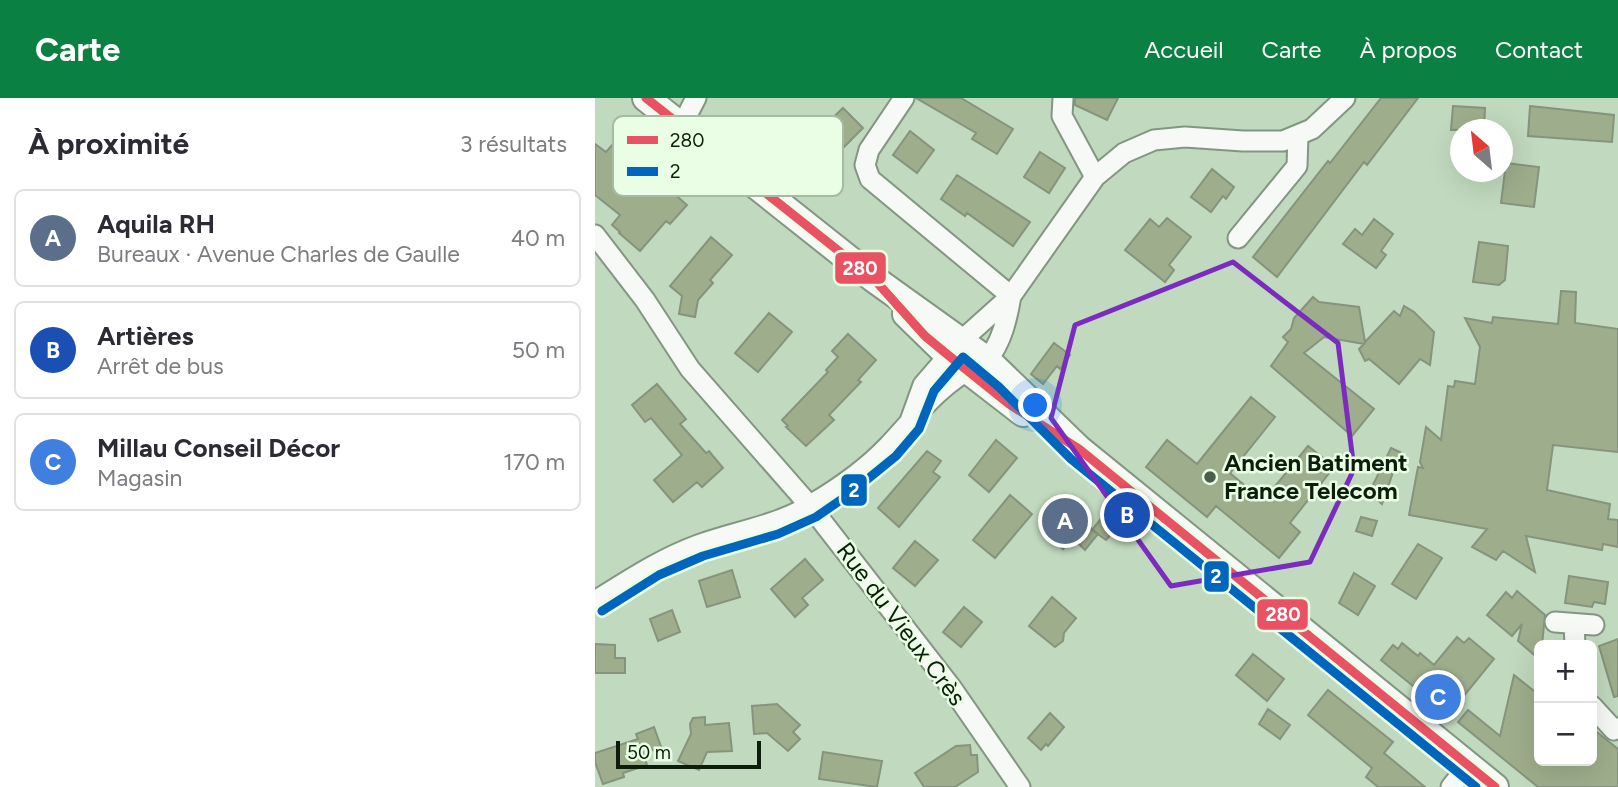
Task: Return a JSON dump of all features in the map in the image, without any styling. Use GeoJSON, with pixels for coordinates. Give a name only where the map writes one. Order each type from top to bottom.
{"type":"FeatureCollection","features":[{"type":"Feature","properties":{"kind":"main road"},"geometry":{"type":"LineString","coordinates":[[646,98],[668,116]]}},
{"type":"Feature","properties":{"kind":"main road"},"geometry":{"type":"LineString","coordinates":[[769,196],[966,356],[1009,404],[1079,449]]}},
{"type":"Feature","properties":{"kind":"main road"},"geometry":{"type":"LineString","coordinates":[[874,279],[925,336],[1007,378],[1079,449],[1495,787]]}},
{"type":"Feature","properties":{"kind":"street"},"geometry":{"type":"LineString","coordinates":[[686,116],[695,98]]}},
{"type":"Feature","properties":{"kind":"street"},"geometry":{"type":"LineString","coordinates":[[904,98],[869,150],[865,165],[870,179],[1011,296]]}},
{"type":"Feature","properties":{"kind":"street"},"geometry":{"type":"LineString","coordinates":[[1063,98],[1062,116],[1094,177]]}},
{"type":"Feature","properties":{"kind":"street"},"geometry":{"type":"LineString","coordinates":[[595,601],[653,564],[699,544],[773,523],[810,506],[841,485],[887,447],[943,389],[1094,177],[1124,153],[1154,140],[1185,137],[1269,142],[1298,136],[1312,129],[1345,98]]}},
{"type":"Feature","properties":{"kind":"street"},"geometry":{"type":"LineString","coordinates":[[1238,238],[1297,166],[1298,136]]}},
{"type":"Feature","properties":{"kind":"street","name":"Rue du Vieux Crès"},"geometry":{"type":"LineString","coordinates":[[595,235],[645,300],[689,369],[810,506],[951,687],[1020,787]]}},
{"type":"Feature","properties":{"kind":"street"},"geometry":{"type":"LineString","coordinates":[[966,356],[996,350],[1011,296]]}},
{"type":"Feature","properties":{"kind":"street"},"geometry":{"type":"LineString","coordinates":[[1574,624],[1575,640]]}},
{"type":"Feature","properties":{"kind":"street"},"geometry":{"type":"LineString","coordinates":[[1597,711],[1614,730],[1618,728]]}},
{"type":"Feature","properties":{"kind":"street"},"geometry":{"type":"LineString","coordinates":[[1451,787],[1468,765]]}},
{"type":"Feature","properties":{"kind":"highlighted area"},"geometry":{"type":"Polygon","coordinates":[[[1233,262],[1338,343],[1354,469],[1310,562],[1171,586],[1051,418],[1075,325],[1233,262]]]}},
{"type":"Feature","properties":{"kind":"building"},"geometry":{"type":"Polygon","coordinates":[[[916,98],[961,98],[1013,129],[997,154],[972,139],[976,133],[916,98]]]}},
{"type":"Feature","properties":{"kind":"building"},"geometry":{"type":"Polygon","coordinates":[[[1075,98],[1118,98],[1107,120],[1075,105],[1075,98]]]}},
{"type":"Feature","properties":{"kind":"building"},"geometry":{"type":"Polygon","coordinates":[[[1381,98],[1418,98],[1367,165],[1364,162],[1277,277],[1253,257],[1381,98]]]}},
{"type":"Feature","properties":{"kind":"building"},"geometry":{"type":"Polygon","coordinates":[[[1453,106],[1485,108],[1484,119],[1452,119],[1453,106]]]}},
{"type":"Feature","properties":{"kind":"building"},"geometry":{"type":"Polygon","coordinates":[[[1530,106],[1614,115],[1612,142],[1528,136],[1530,106]]]}},
{"type":"Feature","properties":{"kind":"building"},"geometry":{"type":"Polygon","coordinates":[[[843,108],[863,128],[843,148],[843,116],[835,116],[843,108]]]}},
{"type":"Feature","properties":{"kind":"building"},"geometry":{"type":"Polygon","coordinates":[[[910,131],[934,150],[917,173],[893,155],[910,131]]]}},
{"type":"Feature","properties":{"kind":"building"},"geometry":{"type":"Polygon","coordinates":[[[595,144],[606,152],[613,144],[613,196],[677,196],[687,205],[670,224],[666,221],[640,251],[612,225],[620,215],[595,195],[595,144]]]}},
{"type":"Feature","properties":{"kind":"building"},"geometry":{"type":"Polygon","coordinates":[[[1040,152],[1065,168],[1049,193],[1024,177],[1040,152]]]}},
{"type":"Feature","properties":{"kind":"building"},"geometry":{"type":"Polygon","coordinates":[[[1513,164],[1539,167],[1534,207],[1501,203],[1504,182],[1513,182],[1513,164]]]}},
{"type":"Feature","properties":{"kind":"building"},"geometry":{"type":"Polygon","coordinates":[[[1212,169],[1234,187],[1226,199],[1223,196],[1211,212],[1191,197],[1212,169]]]}},
{"type":"Feature","properties":{"kind":"building"},"geometry":{"type":"Polygon","coordinates":[[[957,175],[1030,222],[1013,246],[967,213],[965,216],[941,199],[957,175]]]}},
{"type":"Feature","properties":{"kind":"building"},"geometry":{"type":"Polygon","coordinates":[[[1167,218],[1191,237],[1169,265],[1174,270],[1165,282],[1125,250],[1150,219],[1159,227],[1167,218]]]}},
{"type":"Feature","properties":{"kind":"building"},"geometry":{"type":"Polygon","coordinates":[[[1374,219],[1393,234],[1381,251],[1386,255],[1376,268],[1343,244],[1355,229],[1362,235],[1374,219]]]}},
{"type":"Feature","properties":{"kind":"building"},"geometry":{"type":"Polygon","coordinates":[[[711,237],[732,255],[710,280],[713,283],[698,300],[695,317],[679,314],[682,296],[670,286],[711,237]]]}},
{"type":"Feature","properties":{"kind":"building"},"geometry":{"type":"Polygon","coordinates":[[[1479,242],[1508,246],[1505,280],[1499,285],[1473,282],[1479,242]]]}},
{"type":"Feature","properties":{"kind":"building"},"geometry":{"type":"Polygon","coordinates":[[[1561,291],[1576,292],[1575,323],[1618,329],[1618,452],[1553,445],[1547,490],[1610,504],[1608,519],[1618,520],[1618,547],[1603,544],[1602,550],[1526,536],[1535,572],[1503,551],[1496,560],[1472,547],[1487,529],[1409,515],[1418,467],[1423,468],[1420,462],[1426,427],[1441,440],[1448,386],[1454,387],[1455,381],[1475,384],[1480,347],[1465,318],[1492,323],[1493,317],[1558,324],[1561,291]]]}},
{"type":"Feature","properties":{"kind":"building"},"geometry":{"type":"Polygon","coordinates":[[[1313,297],[1319,302],[1359,307],[1365,342],[1394,311],[1400,316],[1404,306],[1434,332],[1430,365],[1420,359],[1399,384],[1369,359],[1365,361],[1359,349],[1364,344],[1324,337],[1304,353],[1374,409],[1352,436],[1271,366],[1288,342],[1283,337],[1291,329],[1294,318],[1313,297]]]}},
{"type":"Feature","properties":{"kind":"building"},"geometry":{"type":"Polygon","coordinates":[[[769,313],[792,332],[758,372],[735,353],[769,313]]]}},
{"type":"Feature","properties":{"kind":"building"},"geometry":{"type":"Polygon","coordinates":[[[848,334],[876,360],[858,380],[861,382],[829,415],[834,420],[806,446],[782,420],[828,372],[826,370],[838,357],[832,351],[848,334]]]}},
{"type":"Feature","properties":{"kind":"building"},"geometry":{"type":"Polygon","coordinates":[[[1054,343],[1070,355],[1060,369],[1057,366],[1043,384],[1031,374],[1054,343]]]}},
{"type":"Feature","properties":{"kind":"building"},"geometry":{"type":"Polygon","coordinates":[[[657,384],[686,419],[680,424],[723,468],[702,487],[697,482],[673,502],[654,480],[682,455],[651,418],[645,422],[632,405],[657,384]]]}},
{"type":"Feature","properties":{"kind":"building","name":"Ancien Batiment France Telecom"},"geometry":{"type":"Polygon","coordinates":[[[1251,397],[1275,417],[1230,473],[1263,501],[1308,446],[1334,467],[1290,523],[1300,532],[1279,558],[1216,506],[1207,517],[1146,467],[1167,440],[1197,464],[1251,397]]]}},
{"type":"Feature","properties":{"kind":"building"},"geometry":{"type":"Polygon","coordinates":[[[996,440],[1017,458],[989,492],[969,475],[996,440]]]}},
{"type":"Feature","properties":{"kind":"building"},"geometry":{"type":"Polygon","coordinates":[[[1391,448],[1400,452],[1382,504],[1369,493],[1391,448]]]}},
{"type":"Feature","properties":{"kind":"building"},"geometry":{"type":"Polygon","coordinates":[[[927,451],[941,461],[933,472],[940,477],[899,527],[878,508],[927,451]]]}},
{"type":"Feature","properties":{"kind":"building"},"geometry":{"type":"Polygon","coordinates":[[[1010,495],[1032,514],[995,558],[973,540],[1010,495]]]}},
{"type":"Feature","properties":{"kind":"building"},"geometry":{"type":"Polygon","coordinates":[[[1063,505],[1098,534],[1085,550],[1073,538],[1063,549],[1041,530],[1063,505]]]}},
{"type":"Feature","properties":{"kind":"building"},"geometry":{"type":"Polygon","coordinates":[[[1107,511],[1121,523],[1106,540],[1092,530],[1107,511]]]}},
{"type":"Feature","properties":{"kind":"building"},"geometry":{"type":"Polygon","coordinates":[[[1361,517],[1377,521],[1372,536],[1356,531],[1361,517]]]}},
{"type":"Feature","properties":{"kind":"building"},"geometry":{"type":"Polygon","coordinates":[[[915,541],[938,560],[915,586],[893,568],[915,541]]]}},
{"type":"Feature","properties":{"kind":"building"},"geometry":{"type":"Polygon","coordinates":[[[1418,544],[1442,558],[1416,599],[1392,584],[1418,544]]]}},
{"type":"Feature","properties":{"kind":"building"},"geometry":{"type":"Polygon","coordinates":[[[805,559],[823,580],[802,598],[808,605],[795,617],[771,589],[805,559]]]}},
{"type":"Feature","properties":{"kind":"building"},"geometry":{"type":"Polygon","coordinates":[[[732,570],[740,597],[707,607],[699,581],[732,570]]]}},
{"type":"Feature","properties":{"kind":"building"},"geometry":{"type":"Polygon","coordinates":[[[1354,573],[1375,586],[1358,615],[1339,603],[1354,573]]]}},
{"type":"Feature","properties":{"kind":"building"},"geometry":{"type":"Polygon","coordinates":[[[1569,576],[1608,582],[1605,604],[1594,602],[1592,607],[1565,603],[1569,576]]]}},
{"type":"Feature","properties":{"kind":"building"},"geometry":{"type":"Polygon","coordinates":[[[1517,591],[1545,615],[1542,640],[1534,640],[1534,655],[1518,641],[1522,624],[1512,636],[1487,615],[1506,592],[1512,598],[1517,591]]]}},
{"type":"Feature","properties":{"kind":"building"},"geometry":{"type":"Polygon","coordinates":[[[1052,597],[1076,618],[1064,633],[1063,641],[1055,647],[1029,626],[1052,597]]]}},
{"type":"Feature","properties":{"kind":"building"},"geometry":{"type":"Polygon","coordinates":[[[964,607],[982,622],[961,647],[943,632],[964,607]]]}},
{"type":"Feature","properties":{"kind":"building"},"geometry":{"type":"Polygon","coordinates":[[[672,610],[680,632],[658,641],[650,619],[672,610]]]}},
{"type":"Feature","properties":{"kind":"building"},"geometry":{"type":"Polygon","coordinates":[[[1457,637],[1464,643],[1469,638],[1494,659],[1458,703],[1427,678],[1418,690],[1381,660],[1393,645],[1398,649],[1402,643],[1434,665],[1457,637]]]}},
{"type":"Feature","properties":{"kind":"building"},"geometry":{"type":"Polygon","coordinates":[[[1618,639],[1618,696],[1614,697],[1599,646],[1618,639]]]}},
{"type":"Feature","properties":{"kind":"building"},"geometry":{"type":"Polygon","coordinates":[[[595,644],[615,645],[615,658],[625,658],[625,673],[595,673],[595,644]]]}},
{"type":"Feature","properties":{"kind":"building"},"geometry":{"type":"Polygon","coordinates":[[[1253,654],[1284,679],[1267,701],[1236,675],[1253,654]]]}},
{"type":"Feature","properties":{"kind":"building"},"geometry":{"type":"Polygon","coordinates":[[[1514,675],[1534,691],[1534,766],[1597,766],[1597,732],[1618,749],[1618,787],[1538,787],[1458,722],[1468,710],[1500,736],[1514,675]]]}},
{"type":"Feature","properties":{"kind":"building"},"geometry":{"type":"Polygon","coordinates":[[[1328,690],[1393,742],[1384,753],[1425,787],[1378,787],[1366,777],[1372,768],[1308,715],[1328,690]]]}},
{"type":"Feature","properties":{"kind":"building"},"geometry":{"type":"Polygon","coordinates":[[[777,704],[800,725],[793,732],[800,739],[788,751],[767,733],[754,734],[752,706],[777,704]]]}},
{"type":"Feature","properties":{"kind":"building"},"geometry":{"type":"Polygon","coordinates":[[[1268,709],[1290,725],[1280,739],[1259,724],[1268,709]]]}},
{"type":"Feature","properties":{"kind":"building"},"geometry":{"type":"Polygon","coordinates":[[[1050,713],[1064,727],[1048,746],[1046,744],[1041,750],[1028,738],[1050,713]]]}},
{"type":"Feature","properties":{"kind":"building"},"geometry":{"type":"Polygon","coordinates":[[[705,717],[705,725],[729,723],[732,751],[707,752],[699,770],[678,761],[691,734],[690,724],[693,718],[705,717]]]}},
{"type":"Feature","properties":{"kind":"building"},"geometry":{"type":"Polygon","coordinates":[[[654,727],[664,755],[640,744],[647,765],[623,773],[624,777],[603,784],[595,762],[595,753],[638,739],[636,734],[654,727]]]}},
{"type":"Feature","properties":{"kind":"building"},"geometry":{"type":"Polygon","coordinates":[[[970,745],[971,755],[977,755],[978,772],[955,787],[924,787],[915,773],[956,746],[970,745]]]}},
{"type":"Feature","properties":{"kind":"building"},"geometry":{"type":"Polygon","coordinates":[[[823,752],[882,761],[877,787],[819,779],[823,752]]]}},
{"type":"Feature","properties":{"kind":"transit line","name":"280"},"geometry":{"type":"LineString","coordinates":[[646,98],[669,116]]}},
{"type":"Feature","properties":{"kind":"transit line","name":"280"},"geometry":{"type":"LineString","coordinates":[[769,196],[874,279],[925,336],[948,355],[1009,404],[1079,449],[1495,787]]}},
{"type":"Feature","properties":{"kind":"transit line","name":"2"},"geometry":{"type":"LineString","coordinates":[[602,611],[659,575],[703,556],[778,534],[816,517],[848,495],[896,456],[919,429],[934,391],[963,357],[999,387],[1071,459],[1476,787]]}},
{"type":"Feature","properties":{"kind":"place","name":"Ancien Batiment France Telecom"},"geometry":{"type":"Point","coordinates":[1210,477]}},
{"type":"Feature","properties":{"kind":"place","name":"Artières"},"geometry":{"type":"Point","coordinates":[1127,515]}},
{"type":"Feature","properties":{"kind":"place","name":"Aquila RH"},"geometry":{"type":"Point","coordinates":[1065,521]}},
{"type":"Feature","properties":{"kind":"place","name":"Millau Conseil Décor"},"geometry":{"type":"Point","coordinates":[1438,697]}}]}
